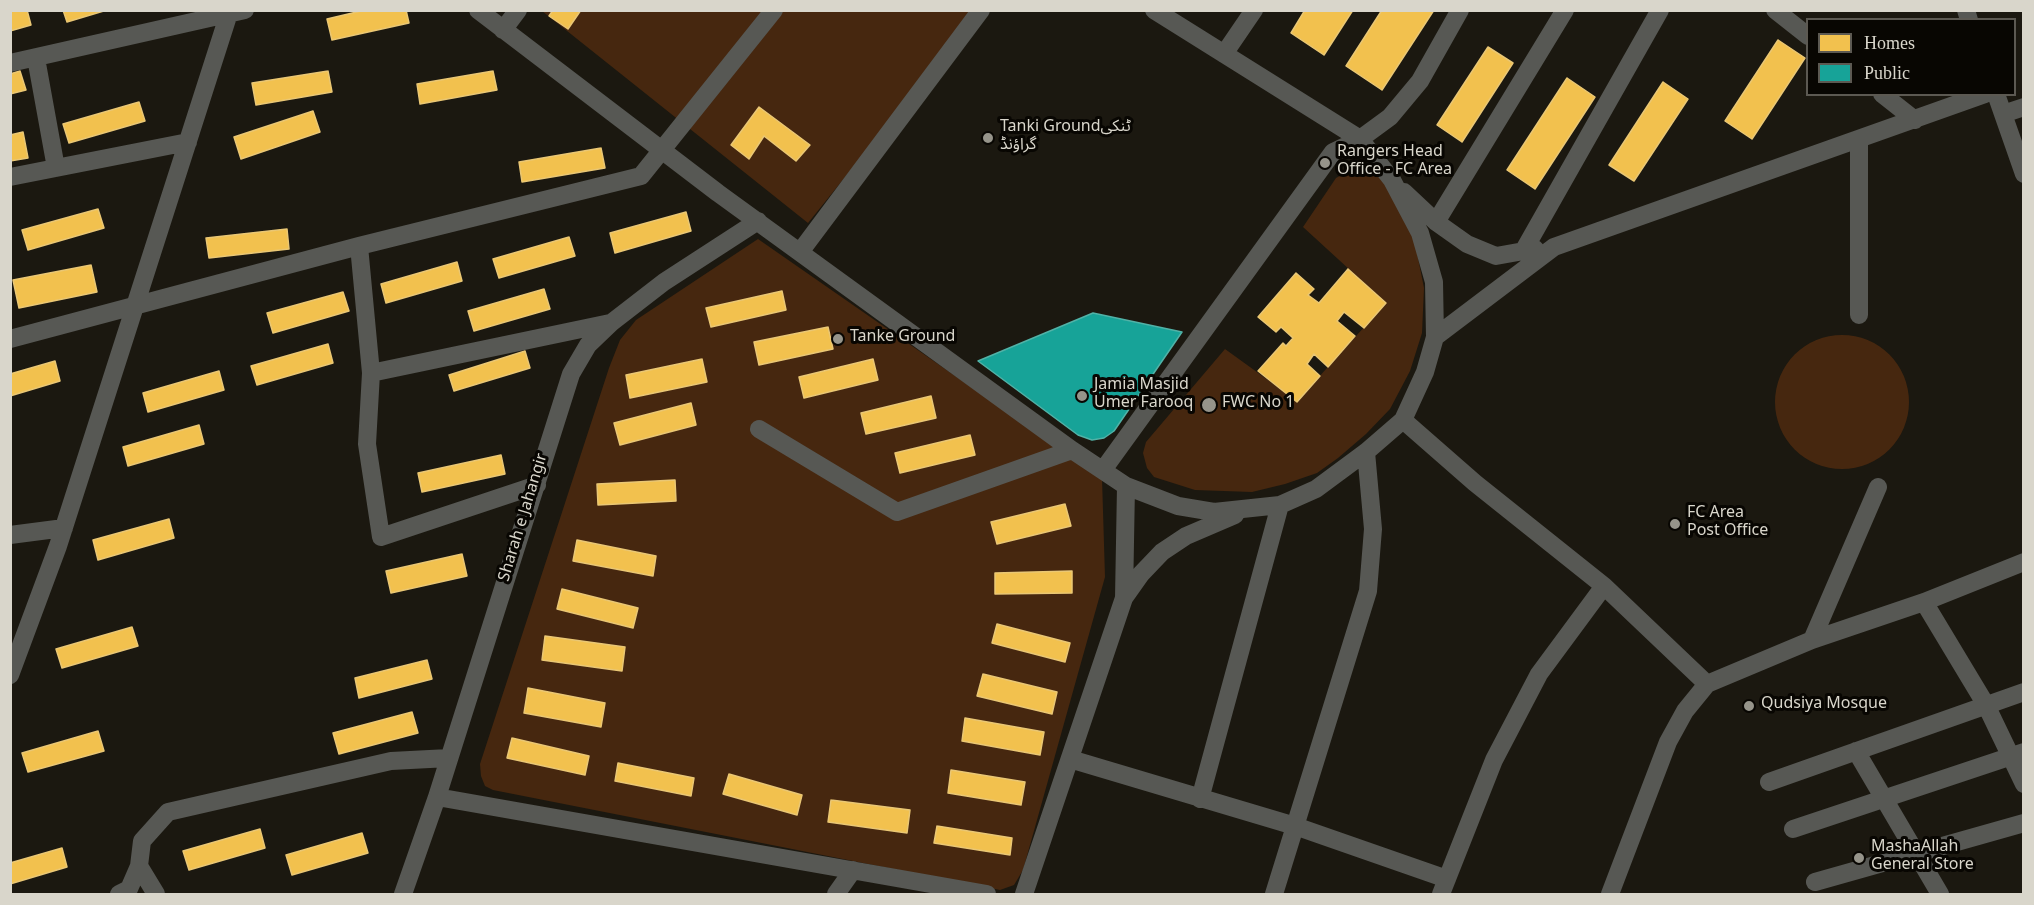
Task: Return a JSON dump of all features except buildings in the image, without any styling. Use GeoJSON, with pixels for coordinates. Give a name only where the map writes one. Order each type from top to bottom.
{"type":"FeatureCollection","features":[{"type":"Feature","properties":{"kind":"street"},"geometry":{"type":"LineString","coordinates":[[478,10],[662,151],[1072,450],[1126,486],[1178,506],[1214,512],[1280,505],[1316,489],[1366,452],[1403,420],[1425,372],[1435,337],[1434,282],[1420,233],[1392,180]]}},
{"type":"Feature","properties":{"kind":"street"},"geometry":{"type":"LineString","coordinates":[[503,30],[518,10]]}},
{"type":"Feature","properties":{"kind":"street"},"geometry":{"type":"LineString","coordinates":[[10,339],[359,246],[641,176],[774,10]]}},
{"type":"Feature","properties":{"kind":"street"},"geometry":{"type":"LineString","coordinates":[[800,252],[981,10]]}},
{"type":"Feature","properties":{"kind":"street"},"geometry":{"type":"LineString","coordinates":[[1154,10],[1360,138],[1392,180],[1436,222],[1467,244],[1497,256],[1554,247],[1980,96]]}},
{"type":"Feature","properties":{"kind":"street"},"geometry":{"type":"LineString","coordinates":[[1224,54],[1254,10]]}},
{"type":"Feature","properties":{"kind":"street"},"geometry":{"type":"LineString","coordinates":[[1102,470],[1333,152],[1360,138],[1390,117],[1420,81],[1460,10]]}},
{"type":"Feature","properties":{"kind":"street"},"geometry":{"type":"LineString","coordinates":[[1436,222],[1565,10]]}},
{"type":"Feature","properties":{"kind":"street"},"geometry":{"type":"LineString","coordinates":[[1524,250],[1660,10]]}},
{"type":"Feature","properties":{"kind":"street"},"geometry":{"type":"LineString","coordinates":[[1775,10],[1806,34]]}},
{"type":"Feature","properties":{"kind":"street"},"geometry":{"type":"LineString","coordinates":[[10,63],[234,12]]}},
{"type":"Feature","properties":{"kind":"street"},"geometry":{"type":"LineString","coordinates":[[10,675],[64,528],[188,142],[234,12]]}},
{"type":"Feature","properties":{"kind":"street"},"geometry":{"type":"LineString","coordinates":[[36,58],[56,168]]}},
{"type":"Feature","properties":{"kind":"street"},"geometry":{"type":"LineString","coordinates":[[1885,96],[1915,120]]}},
{"type":"Feature","properties":{"kind":"street"},"geometry":{"type":"LineString","coordinates":[[1997,96],[2024,174]]}},
{"type":"Feature","properties":{"kind":"street"},"geometry":{"type":"LineString","coordinates":[[2003,114],[2024,107]]}},
{"type":"Feature","properties":{"kind":"street"},"geometry":{"type":"LineString","coordinates":[[1859,140],[1859,315]]}},
{"type":"Feature","properties":{"kind":"street"},"geometry":{"type":"LineString","coordinates":[[10,177],[188,142]]}},
{"type":"Feature","properties":{"kind":"street","name":"Sharah e Jahangir"},"geometry":{"type":"LineString","coordinates":[[403,894],[437,797],[571,374],[588,345],[611,323],[664,282],[758,221]]}},
{"type":"Feature","properties":{"kind":"street"},"geometry":{"type":"LineString","coordinates":[[359,246],[371,373],[367,444],[381,537],[537,485]]}},
{"type":"Feature","properties":{"kind":"street"},"geometry":{"type":"LineString","coordinates":[[1435,337],[1554,247]]}},
{"type":"Feature","properties":{"kind":"street"},"geometry":{"type":"LineString","coordinates":[[371,373],[611,323]]}},
{"type":"Feature","properties":{"kind":"street"},"geometry":{"type":"LineString","coordinates":[[1403,420],[1475,483],[1604,586],[1707,684]]}},
{"type":"Feature","properties":{"kind":"street"},"geometry":{"type":"LineString","coordinates":[[759,429],[897,513],[1072,450]]}},
{"type":"Feature","properties":{"kind":"street"},"geometry":{"type":"LineString","coordinates":[[1274,894],[1368,591],[1373,529],[1366,452]]}},
{"type":"Feature","properties":{"kind":"street"},"geometry":{"type":"LineString","coordinates":[[1124,598],[1126,486]]}},
{"type":"Feature","properties":{"kind":"street"},"geometry":{"type":"LineString","coordinates":[[1812,640],[1878,487]]}},
{"type":"Feature","properties":{"kind":"street"},"geometry":{"type":"LineString","coordinates":[[1200,799],[1280,505]]}},
{"type":"Feature","properties":{"kind":"street"},"geometry":{"type":"LineString","coordinates":[[1024,894],[1124,598],[1141,574],[1162,552],[1185,536],[1245,510]]}},
{"type":"Feature","properties":{"kind":"street"},"geometry":{"type":"LineString","coordinates":[[10,535],[64,528]]}},
{"type":"Feature","properties":{"kind":"street"},"geometry":{"type":"LineString","coordinates":[[1610,894],[1668,742],[1685,711],[1707,684],[1812,640],[1924,602],[2024,562]]}},
{"type":"Feature","properties":{"kind":"street"},"geometry":{"type":"LineString","coordinates":[[1070,759],[1295,826],[1444,887],[1494,760],[1539,674],[1604,586]]}},
{"type":"Feature","properties":{"kind":"street"},"geometry":{"type":"LineString","coordinates":[[1924,602],[2017,754],[2024,784]]}},
{"type":"Feature","properties":{"kind":"street"},"geometry":{"type":"LineString","coordinates":[[1769,782],[2024,692]]}},
{"type":"Feature","properties":{"kind":"street"},"geometry":{"type":"LineString","coordinates":[[1856,751],[1940,894]]}},
{"type":"Feature","properties":{"kind":"street"},"geometry":{"type":"LineString","coordinates":[[1793,829],[2017,754]]}},
{"type":"Feature","properties":{"kind":"street"},"geometry":{"type":"LineString","coordinates":[[119,894],[129,889],[139,866],[142,841],[168,812],[391,761],[449,758]]}},
{"type":"Feature","properties":{"kind":"street"},"geometry":{"type":"LineString","coordinates":[[437,797],[853,870],[952,891],[987,894]]}},
{"type":"Feature","properties":{"kind":"street"},"geometry":{"type":"LineString","coordinates":[[1815,882],[2024,823]]}},
{"type":"Feature","properties":{"kind":"street"},"geometry":{"type":"LineString","coordinates":[[139,866],[156,894]]}},
{"type":"Feature","properties":{"kind":"street"},"geometry":{"type":"LineString","coordinates":[[836,894],[853,870]]}},
{"type":"Feature","properties":{"kind":"shaded area"},"geometry":{"type":"Polygon","coordinates":[[[542,11],[979,11],[808,223],[542,11]]]}},
{"type":"Feature","properties":{"kind":"shaded area"},"geometry":{"type":"Polygon","coordinates":[[[1354,168],[1373,169],[1391,184],[1407,220],[1416,248],[1424,288],[1422,333],[1410,371],[1390,409],[1366,434],[1317,473],[1285,484],[1252,492],[1195,490],[1154,477],[1147,468],[1143,453],[1146,442],[1225,349],[1297,401],[1386,303],[1303,227],[1336,178],[1354,168]]]}},
{"type":"Feature","properties":{"kind":"shaded area"},"geometry":{"type":"Polygon","coordinates":[[[758,239],[1102,478],[1105,577],[1023,870],[1014,885],[1000,890],[493,790],[485,786],[481,776],[480,764],[620,340],[636,320],[758,239]]]}},
{"type":"Feature","properties":{"kind":"shaded area"},"geometry":{"type":"Polygon","coordinates":[[[1842,335],[1868,340],[1890,354],[1904,376],[1909,402],[1904,428],[1890,450],[1868,464],[1842,469],[1816,464],[1794,450],[1780,428],[1775,402],[1780,376],[1794,354],[1816,340],[1842,335]]]}},
{"type":"Feature","properties":{"kind":"place","name":"Tanki Groundٹنکی گراؤنڈ"},"geometry":{"type":"Point","coordinates":[988,138]}},
{"type":"Feature","properties":{"kind":"place","name":"Rangers Head Office - FC Area"},"geometry":{"type":"Point","coordinates":[1325,163]}},
{"type":"Feature","properties":{"kind":"place","name":"Tanke Ground"},"geometry":{"type":"Point","coordinates":[838,339]}},
{"type":"Feature","properties":{"kind":"place","name":"Jamia Masjid Umer Farooq"},"geometry":{"type":"Point","coordinates":[1082,396]}},
{"type":"Feature","properties":{"kind":"place","name":"FWC No 1"},"geometry":{"type":"Point","coordinates":[1209,405]}},
{"type":"Feature","properties":{"kind":"place","name":"FC Area Post Office"},"geometry":{"type":"Point","coordinates":[1675,524]}},
{"type":"Feature","properties":{"kind":"place","name":"Qudsiya Mosque"},"geometry":{"type":"Point","coordinates":[1749,706]}},
{"type":"Feature","properties":{"kind":"place","name":"MashaAllah General Store"},"geometry":{"type":"Point","coordinates":[1859,858]}}]}
